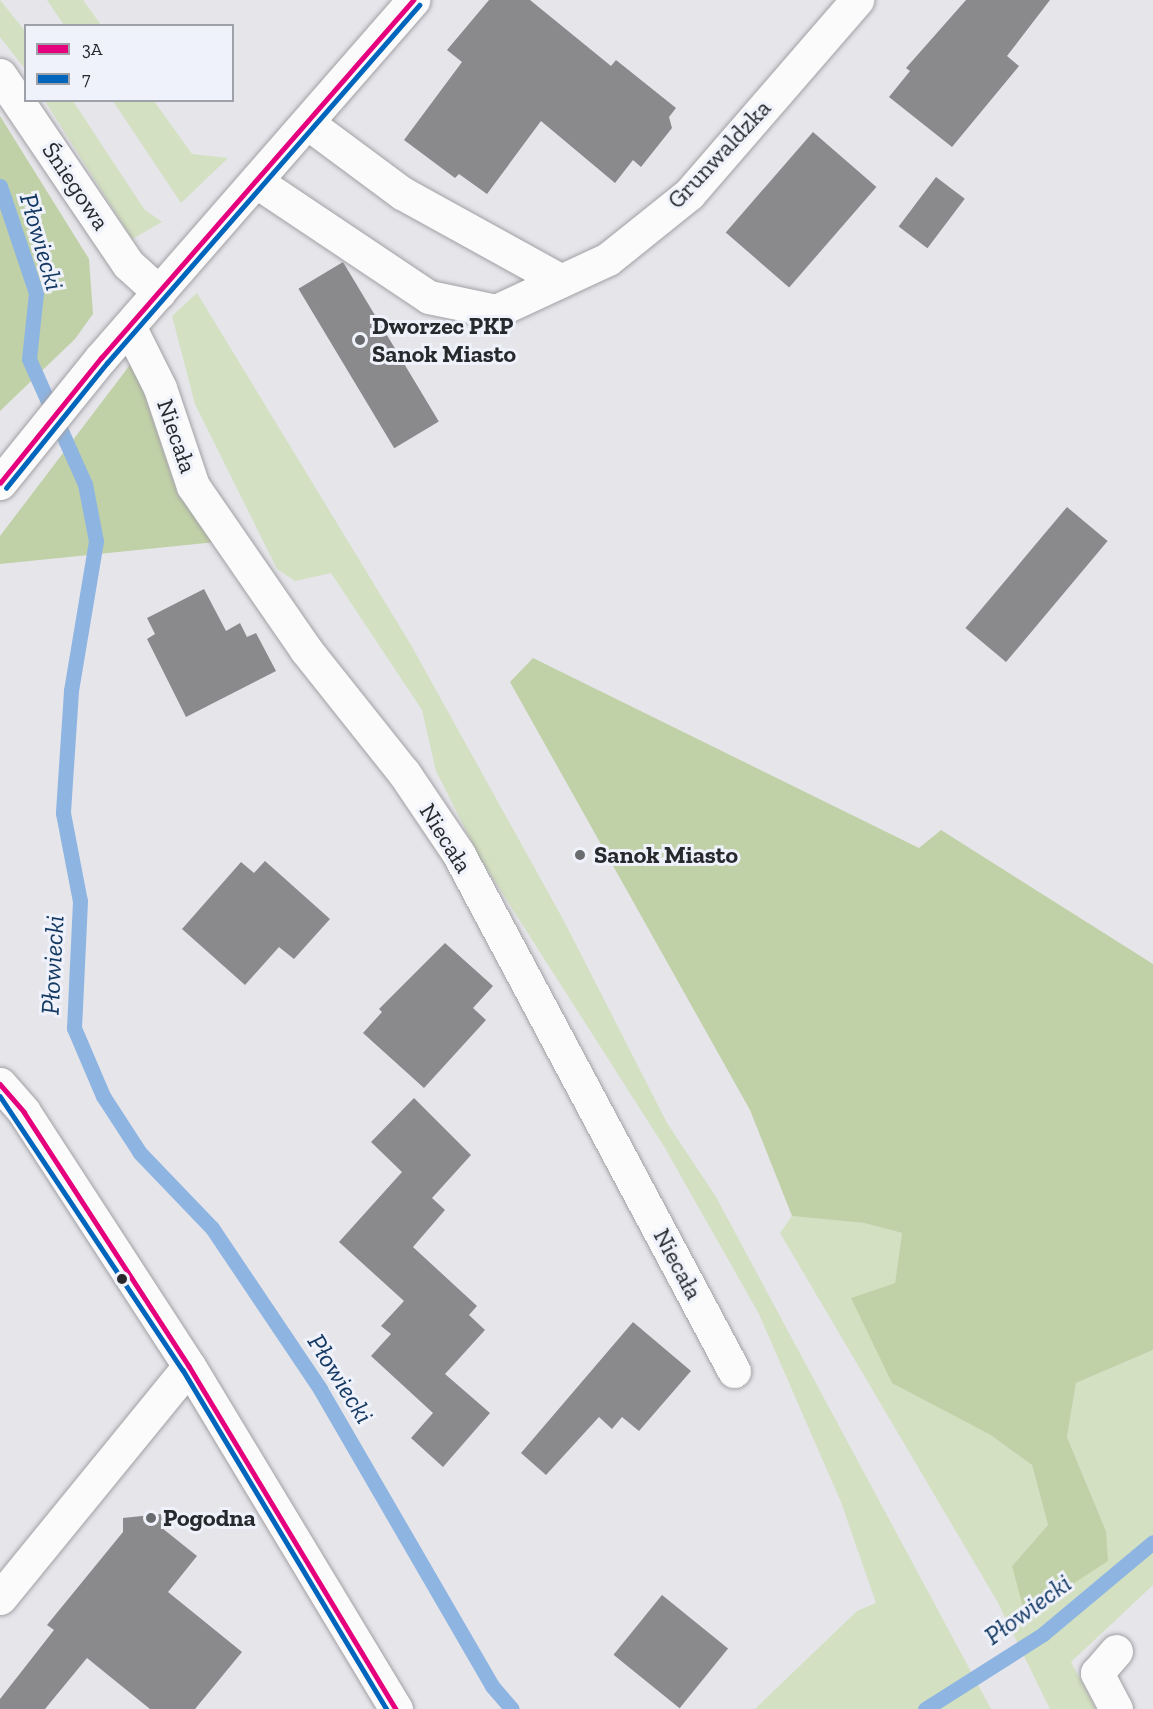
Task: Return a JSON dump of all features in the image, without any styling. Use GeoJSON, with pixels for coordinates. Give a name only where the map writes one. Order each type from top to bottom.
{"type":"FeatureCollection","features":[{"type":"Feature","properties":{"kind":"street"},"geometry":{"type":"LineString","coordinates":[[0,483],[101,358],[309,124],[413,0]]}},
{"type":"Feature","properties":{"kind":"street","name":"Grunwaldzka"},"geometry":{"type":"LineString","coordinates":[[257,182],[429,297],[496,311],[558,279],[609,259],[689,194],[857,0]]}},
{"type":"Feature","properties":{"kind":"street","name":"Śniegowa"},"geometry":{"type":"LineString","coordinates":[[0,75],[128,264],[159,292]]}},
{"type":"Feature","properties":{"kind":"street"},"geometry":{"type":"LineString","coordinates":[[309,124],[402,193],[558,279]]}},
{"type":"Feature","properties":{"kind":"street","name":"Niecała"},"geometry":{"type":"LineString","coordinates":[[129,326],[160,388],[193,486],[306,650],[404,773],[458,853],[734,1371]]}},
{"type":"Feature","properties":{"kind":"street"},"geometry":{"type":"LineString","coordinates":[[0,1084],[24,1112],[189,1366],[396,1709]]}},
{"type":"Feature","properties":{"kind":"street"},"geometry":{"type":"LineString","coordinates":[[0,1598],[189,1366]]}},
{"type":"Feature","properties":{"kind":"street"},"geometry":{"type":"LineString","coordinates":[[1116,1651],[1097,1673],[1116,1709]]}},
{"type":"Feature","properties":{"kind":"green space"},"geometry":{"type":"Polygon","coordinates":[[[0,0],[24,30],[24,68],[0,37],[0,0]]]}},
{"type":"Feature","properties":{"kind":"green space"},"geometry":{"type":"Polygon","coordinates":[[[47,0],[83,0],[100,24],[63,24],[47,0]]]}},
{"type":"Feature","properties":{"kind":"green space"},"geometry":{"type":"Polygon","coordinates":[[[46,102],[74,102],[144,209],[162,222],[132,239],[46,102]]]}},
{"type":"Feature","properties":{"kind":"green space"},"geometry":{"type":"Polygon","coordinates":[[[114,102],[155,102],[192,154],[228,158],[181,203],[114,102]]]}},
{"type":"Feature","properties":{"kind":"green space"},"geometry":{"type":"Polygon","coordinates":[[[0,116],[89,259],[93,314],[75,339],[0,411],[0,116]]]}},
{"type":"Feature","properties":{"kind":"green space"},"geometry":{"type":"Polygon","coordinates":[[[197,293],[411,645],[565,923],[667,1123],[716,1197],[991,1709],[755,1709],[857,1611],[876,1603],[841,1502],[759,1314],[665,1148],[480,858],[436,771],[422,710],[331,573],[295,581],[277,569],[195,404],[172,316],[197,293]]]}},
{"type":"Feature","properties":{"kind":"green space"},"geometry":{"type":"Polygon","coordinates":[[[133,361],[178,495],[216,542],[0,564],[0,536],[133,361]]]}},
{"type":"Feature","properties":{"kind":"green space"},"geometry":{"type":"Polygon","coordinates":[[[533,658],[919,848],[941,830],[1153,964],[1153,1350],[1076,1383],[1067,1437],[1106,1531],[1108,1561],[1025,1615],[1012,1566],[1048,1525],[1032,1465],[989,1434],[892,1383],[851,1298],[895,1283],[902,1233],[864,1223],[792,1216],[750,1110],[510,682],[533,658]]]}},
{"type":"Feature","properties":{"kind":"green space"},"geometry":{"type":"Polygon","coordinates":[[[792,1216],[864,1223],[902,1233],[895,1283],[852,1298],[989,1434],[1032,1465],[1048,1525],[1012,1566],[1106,1531],[1067,1437],[1076,1383],[1153,1350],[1153,1585],[1071,1662],[1096,1709],[1050,1709],[997,1601],[780,1233],[792,1216]]]}},
{"type":"Feature","properties":{"kind":"building"},"geometry":{"type":"Polygon","coordinates":[[[489,0],[530,0],[611,66],[616,60],[676,108],[669,117],[672,128],[641,167],[633,160],[615,183],[541,121],[487,194],[459,174],[455,178],[404,140],[462,62],[447,50],[489,0]]]}},
{"type":"Feature","properties":{"kind":"building"},"geometry":{"type":"Polygon","coordinates":[[[966,0],[1050,0],[1007,56],[1019,66],[952,147],[889,97],[910,71],[906,68],[966,0]]]}},
{"type":"Feature","properties":{"kind":"building"},"geometry":{"type":"Polygon","coordinates":[[[813,132],[876,187],[789,287],[726,232],[813,132]]]}},
{"type":"Feature","properties":{"kind":"building"},"geometry":{"type":"Polygon","coordinates":[[[936,177],[965,199],[927,248],[899,227],[936,177]]]}},
{"type":"Feature","properties":{"kind":"building","name":"Dworzec PKP Sanok Miasto"},"geometry":{"type":"Polygon","coordinates":[[[343,262],[439,421],[394,448],[298,289],[343,262]]]}},
{"type":"Feature","properties":{"kind":"building"},"geometry":{"type":"Polygon","coordinates":[[[1067,507],[1108,541],[1006,662],[965,628],[1067,507]]]}},
{"type":"Feature","properties":{"kind":"building"},"geometry":{"type":"Polygon","coordinates":[[[204,589],[226,631],[240,623],[247,637],[256,633],[276,671],[186,717],[147,639],[155,634],[147,618],[204,589]]]}},
{"type":"Feature","properties":{"kind":"building"},"geometry":{"type":"Polygon","coordinates":[[[265,861],[330,919],[294,959],[279,947],[245,985],[182,929],[241,862],[254,873],[265,861]]]}},
{"type":"Feature","properties":{"kind":"building"},"geometry":{"type":"Polygon","coordinates":[[[445,943],[493,986],[473,1008],[486,1020],[424,1088],[363,1033],[382,1012],[379,1009],[445,943]]]}},
{"type":"Feature","properties":{"kind":"building"},"geometry":{"type":"Polygon","coordinates":[[[414,1098],[471,1155],[432,1198],[445,1210],[413,1247],[477,1306],[469,1315],[485,1330],[445,1374],[490,1413],[443,1467],[411,1438],[433,1413],[371,1356],[391,1334],[381,1326],[404,1301],[339,1242],[402,1172],[371,1142],[414,1098]]]}},
{"type":"Feature","properties":{"kind":"building"},"geometry":{"type":"Polygon","coordinates":[[[633,1322],[691,1371],[639,1431],[622,1417],[612,1429],[599,1417],[546,1475],[521,1453],[633,1322]]]}},
{"type":"Feature","properties":{"kind":"building"},"geometry":{"type":"Polygon","coordinates":[[[161,1514],[162,1528],[197,1556],[168,1592],[242,1652],[195,1709],[150,1709],[87,1658],[45,1709],[0,1709],[0,1699],[54,1630],[47,1625],[123,1532],[123,1518],[161,1514]]]}},
{"type":"Feature","properties":{"kind":"building"},"geometry":{"type":"Polygon","coordinates":[[[662,1595],[728,1648],[680,1708],[614,1655],[662,1595]]]}},
{"type":"Feature","properties":{"kind":"waterway","name":"Płowiecki"},"geometry":{"type":"LineString","coordinates":[[0,186],[36,293],[29,359],[85,484],[96,541],[71,691],[63,813],[80,901],[74,1028],[103,1096],[140,1153],[212,1228],[320,1389],[492,1686],[512,1709]]}},
{"type":"Feature","properties":{"kind":"waterway","name":"Płowiecki"},"geometry":{"type":"LineString","coordinates":[[925,1709],[1043,1634],[1153,1542]]}},
{"type":"Feature","properties":{"kind":"transit line","name":"3A"},"geometry":{"type":"LineString","coordinates":[[0,483],[101,358],[413,0]]}},
{"type":"Feature","properties":{"kind":"transit line","name":"7"},"geometry":{"type":"LineString","coordinates":[[6,488],[107,363],[419,5]]}},
{"type":"Feature","properties":{"kind":"transit line","name":"3A"},"geometry":{"type":"LineString","coordinates":[[0,1084],[24,1112],[189,1366],[396,1709]]}},
{"type":"Feature","properties":{"kind":"transit line","name":"7"},"geometry":{"type":"LineString","coordinates":[[0,1096],[183,1370],[387,1709]]}},
{"type":"Feature","properties":{"kind":"place","name":"Dworzec PKP Sanok Miasto"},"geometry":{"type":"Point","coordinates":[360,340]}},
{"type":"Feature","properties":{"kind":"place","name":"Sanok Miasto"},"geometry":{"type":"Point","coordinates":[580,855]}},
{"type":"Feature","properties":{"kind":"place","name":"Pogodna"},"geometry":{"type":"Point","coordinates":[151,1518]}}]}
